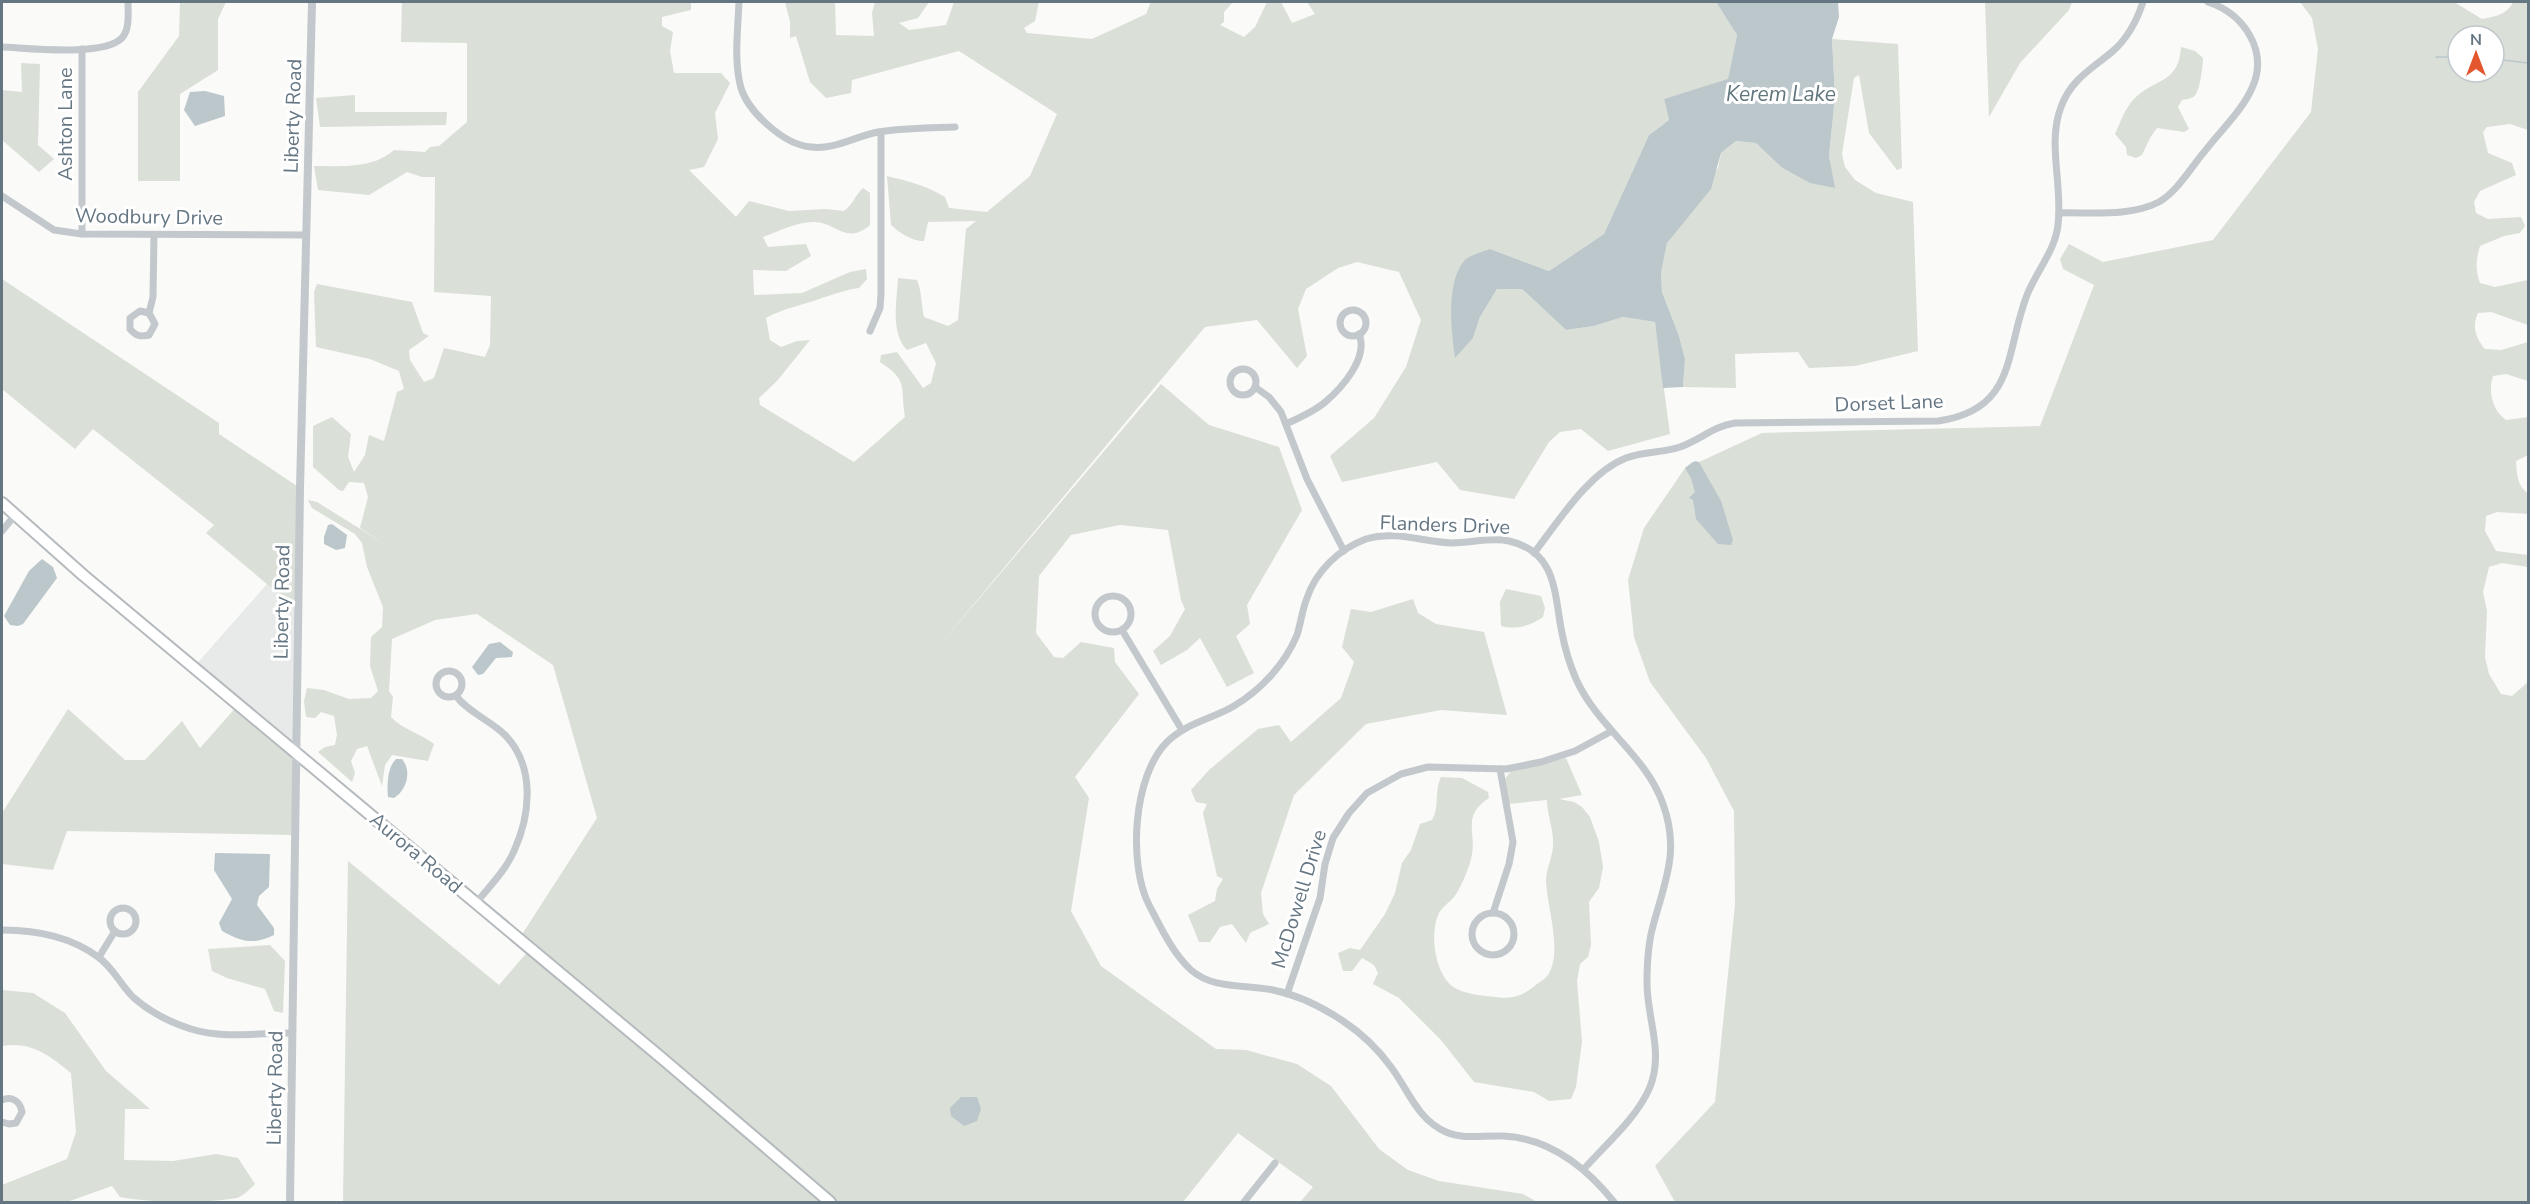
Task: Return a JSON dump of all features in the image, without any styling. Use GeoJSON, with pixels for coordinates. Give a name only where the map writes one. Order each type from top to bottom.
{"type":"FeatureCollection","features":[{"type":"Feature","properties":{"kind":"main road","name":"Aurora Road"},"geometry":{"type":"LineString","coordinates":[[2,503],[82,575],[476,903],[830,1203]]}},
{"type":"Feature","properties":{"kind":"street"},"geometry":{"type":"LineString","coordinates":[[2,47],[82,49],[107,46],[122,37],[127,24],[128,2]]}},
{"type":"Feature","properties":{"kind":"street","name":"Liberty Road"},"geometry":{"type":"LineString","coordinates":[[290,1203],[312,2]]}},
{"type":"Feature","properties":{"kind":"street"},"geometry":{"type":"LineString","coordinates":[[739,2],[738,74],[743,96],[780,135],[812,147],[830,146],[881,132],[907,128],[955,127]]}},
{"type":"Feature","properties":{"kind":"street","name":"Dorset Lane"},"geometry":{"type":"LineString","coordinates":[[1534,553],[1588,485],[1604,470],[1634,455],[1666,451],[1687,445],[1728,424],[1938,421],[1956,417],[1977,407],[1995,391],[2006,373],[2022,310],[2036,277],[2054,245],[2059,213],[2056,129],[2061,107],[2073,84],[2122,42],[2136,20],[2143,2]]}},
{"type":"Feature","properties":{"kind":"street"},"geometry":{"type":"LineString","coordinates":[[2059,213],[2139,210],[2158,202],[2174,189],[2246,99],[2257,69],[2256,51],[2251,35],[2230,12],[2208,2]]}},
{"type":"Feature","properties":{"kind":"street","name":"Ashton Lane"},"geometry":{"type":"LineString","coordinates":[[82,49],[82,234]]}},
{"type":"Feature","properties":{"kind":"street"},"geometry":{"type":"LineString","coordinates":[[870,330],[880,308],[881,294],[881,132]]}},
{"type":"Feature","properties":{"kind":"street","name":"Woodbury Drive"},"geometry":{"type":"LineString","coordinates":[[2,196],[54,230],[82,234],[306,235]]}},
{"type":"Feature","properties":{"kind":"street"},"geometry":{"type":"LineString","coordinates":[[149,313],[153,297],[153,235]]}},
{"type":"Feature","properties":{"kind":"street"},"geometry":{"type":"LineString","coordinates":[[1286,424],[1324,403],[1345,382],[1360,351],[1359,334]]}},
{"type":"Feature","properties":{"kind":"street"},"geometry":{"type":"LineString","coordinates":[[1255,387],[1273,400],[1286,424],[1307,479],[1344,551]]}},
{"type":"Feature","properties":{"kind":"street"},"geometry":{"type":"LineString","coordinates":[[2,531],[15,515]]}},
{"type":"Feature","properties":{"kind":"street","name":"Flanders Drive"},"geometry":{"type":"LineString","coordinates":[[1534,553],[1516,543],[1501,540],[1443,542],[1397,535],[1365,540],[1329,562],[1314,581],[1296,636],[1271,675],[1256,690],[1234,706],[1182,729],[1166,742],[1155,757],[1145,782],[1135,848],[1137,867],[1144,893],[1178,956],[1192,971],[1219,984],[1287,993],[1325,1010],[1350,1025],[1365,1038],[1391,1066],[1422,1116],[1442,1130],[1464,1137],[1499,1136],[1525,1139],[1556,1150],[1584,1169],[1614,1203]]}},
{"type":"Feature","properties":{"kind":"street"},"geometry":{"type":"LineString","coordinates":[[1534,553],[1545,565],[1556,586],[1563,639],[1577,680],[1590,705],[1610,732],[1652,780],[1662,801],[1668,822],[1671,859],[1648,954],[1647,998],[1656,1043],[1651,1082],[1638,1107],[1584,1169]]}},
{"type":"Feature","properties":{"kind":"street"},"geometry":{"type":"LineString","coordinates":[[1107,596],[1119,597],[1128,604],[1131,610],[1130,621],[1122,630],[1116,632],[1104,630],[1095,621],[1095,609],[1107,596]]}},
{"type":"Feature","properties":{"kind":"street"},"geometry":{"type":"LineString","coordinates":[[1122,630],[1182,729]]}},
{"type":"Feature","properties":{"kind":"street"},"geometry":{"type":"LineString","coordinates":[[456,696],[466,708],[487,721],[514,745],[521,757],[528,785],[524,816],[514,851],[476,903]]}},
{"type":"Feature","properties":{"kind":"street","name":"McDowell Drive"},"geometry":{"type":"LineString","coordinates":[[1287,993],[1320,898],[1331,844],[1338,828],[1355,805],[1388,780],[1414,770],[1441,766],[1500,769],[1526,766],[1566,755],[1610,732]]}},
{"type":"Feature","properties":{"kind":"street"},"geometry":{"type":"LineString","coordinates":[[1493,913],[1509,864],[1513,842],[1500,769]]}},
{"type":"Feature","properties":{"kind":"street"},"geometry":{"type":"LineString","coordinates":[[1493,913],[1506,917],[1514,927],[1515,934],[1514,941],[1506,951],[1494,956],[1481,952],[1473,941],[1472,935],[1473,928],[1480,917],[1493,913]]}},
{"type":"Feature","properties":{"kind":"street"},"geometry":{"type":"LineString","coordinates":[[2,930],[29,930],[55,936],[99,957],[134,998],[151,1010],[192,1029],[212,1034],[292,1033]]}},
{"type":"Feature","properties":{"kind":"street"},"geometry":{"type":"LineString","coordinates":[[99,957],[115,931]]}},
{"type":"Feature","properties":{"kind":"street"},"geometry":{"type":"LineString","coordinates":[[2,1100],[12,1099],[18,1102],[22,1112],[16,1123],[9,1125],[2,1122]]}},
{"type":"Feature","properties":{"kind":"street"},"geometry":{"type":"LineString","coordinates":[[1244,1203],[1275,1163]]}},
{"type":"Feature","properties":{"kind":"shaded area"},"geometry":{"type":"Polygon","coordinates":[[[180,2],[226,2],[218,19],[218,70],[180,94],[180,181],[138,181],[138,92],[179,36],[180,2]]]}},
{"type":"Feature","properties":{"kind":"shaded area"},"geometry":{"type":"Polygon","coordinates":[[[402,2],[691,2],[691,10],[662,17],[662,26],[673,32],[670,51],[674,73],[721,73],[730,83],[715,113],[718,139],[704,167],[689,170],[736,217],[749,201],[789,211],[826,209],[844,211],[863,188],[870,193],[870,225],[862,231],[847,233],[813,222],[788,227],[763,237],[768,247],[806,244],[811,256],[786,271],[753,270],[754,295],[802,293],[850,272],[866,269],[867,279],[859,288],[787,309],[766,318],[770,340],[781,347],[797,341],[810,340],[777,381],[759,398],[760,405],[854,462],[905,417],[902,385],[895,374],[880,362],[881,355],[897,352],[923,388],[931,383],[936,363],[926,343],[907,350],[898,335],[896,316],[898,278],[917,280],[924,317],[948,326],[958,320],[966,229],[976,221],[928,222],[924,241],[906,236],[891,225],[887,176],[917,184],[938,193],[945,197],[949,208],[987,212],[1030,176],[1057,114],[959,51],[852,80],[851,93],[826,98],[810,82],[796,36],[790,38],[790,22],[785,2],[835,2],[836,35],[874,36],[872,13],[875,2],[929,2],[918,18],[899,23],[909,30],[946,25],[954,2],[1039,2],[1035,21],[1024,28],[1027,33],[1092,39],[1146,14],[1151,2],[1233,2],[1224,12],[1224,22],[1220,25],[1244,37],[1255,27],[1267,2],[1281,2],[1292,23],[1315,14],[1307,2],[1716,2],[1737,35],[1728,80],[1664,99],[1669,120],[1649,135],[1604,234],[1549,271],[1490,249],[1452,333],[1455,357],[1473,338],[1480,317],[1497,289],[1522,289],[1566,330],[1594,326],[1623,317],[1655,322],[1670,434],[1608,451],[1581,429],[1560,432],[1549,442],[1514,499],[1460,490],[1437,462],[1342,482],[1330,456],[1374,418],[1406,367],[1421,320],[1399,272],[1357,262],[1338,268],[1306,289],[1298,309],[1307,356],[1297,368],[1257,320],[1205,327],[933,653],[1161,384],[1209,425],[1279,447],[1302,510],[1247,605],[1250,624],[1236,636],[1254,673],[1227,687],[1200,638],[1187,650],[1161,665],[1153,651],[1170,636],[1185,609],[1181,600],[1168,530],[1120,525],[1071,535],[1039,576],[1036,633],[1054,657],[1063,658],[1081,642],[1114,648],[1115,662],[1139,694],[1075,777],[1089,798],[1071,911],[1101,966],[1216,1049],[1246,1050],[1297,1064],[1331,1086],[1379,1149],[1408,1170],[1439,1181],[1523,1194],[1537,1202],[1300,1202],[1313,1187],[1238,1133],[1183,1202],[343,1202],[348,861],[499,985],[530,949],[519,939],[597,818],[553,665],[477,614],[435,620],[392,639],[389,691],[393,697],[391,717],[434,744],[428,761],[392,755],[385,765],[382,786],[367,746],[357,749],[351,761],[355,773],[352,782],[318,752],[325,747],[335,745],[337,735],[334,716],[321,712],[315,718],[306,717],[304,701],[307,688],[324,690],[349,699],[371,698],[378,691],[370,666],[371,637],[382,627],[383,607],[367,567],[362,543],[355,534],[312,508],[308,500],[317,502],[386,545],[360,528],[368,497],[364,483],[349,482],[343,491],[339,490],[313,467],[313,426],[332,417],[351,434],[348,457],[354,472],[365,455],[369,435],[384,441],[397,392],[404,389],[399,371],[370,359],[316,347],[314,292],[317,284],[412,302],[423,333],[429,336],[409,350],[410,360],[424,382],[434,378],[444,348],[485,357],[490,345],[491,296],[434,292],[435,177],[422,177],[407,172],[369,195],[318,190],[314,166],[346,166],[367,163],[376,161],[394,150],[425,152],[430,147],[439,146],[467,122],[467,43],[401,42],[402,2]]]}},
{"type":"Feature","properties":{"kind":"shaded area"},"geometry":{"type":"Polygon","coordinates":[[[1985,2],[2072,2],[2069,10],[2020,63],[1989,117],[1985,2]]]}},
{"type":"Feature","properties":{"kind":"shaded area"},"geometry":{"type":"Polygon","coordinates":[[[2300,2],[2454,2],[2482,19],[2504,12],[2513,2],[2528,2],[2528,130],[2510,124],[2487,127],[2483,132],[2488,153],[2512,163],[2516,175],[2480,191],[2474,202],[2476,213],[2488,219],[2521,217],[2525,226],[2520,233],[2504,236],[2480,246],[2477,274],[2480,283],[2495,287],[2528,280],[2528,325],[2491,312],[2478,313],[2475,327],[2477,336],[2485,349],[2501,350],[2528,342],[2528,381],[2506,374],[2493,376],[2491,388],[2494,406],[2506,420],[2528,417],[2528,455],[2516,461],[2520,483],[2528,493],[2528,514],[2497,512],[2486,516],[2485,531],[2496,551],[2528,555],[2528,567],[2502,563],[2489,567],[2483,592],[2487,611],[2485,657],[2489,674],[2501,694],[2512,696],[2528,682],[2528,1202],[1675,1202],[1655,1166],[1715,1102],[1735,905],[1734,811],[1706,758],[1650,682],[1634,637],[1628,580],[1644,528],[1685,468],[1692,462],[1699,462],[1762,433],[2040,426],[2094,285],[2063,269],[2060,259],[2069,244],[2103,262],[2213,240],[2311,112],[2318,49],[2312,18],[2300,2]]]}},
{"type":"Feature","properties":{"kind":"shaded area"},"geometry":{"type":"Polygon","coordinates":[[[1832,39],[1898,44],[1902,168],[1897,170],[1869,133],[1859,75],[1854,78],[1842,154],[1845,167],[1855,180],[1876,193],[1913,202],[1918,351],[1855,366],[1809,368],[1798,352],[1735,354],[1736,388],[1683,387],[1685,359],[1662,292],[1661,273],[1667,243],[1718,168],[1721,153],[1736,141],[1756,143],[1781,167],[1834,188],[1829,156],[1835,97],[1832,39]]]}},
{"type":"Feature","properties":{"kind":"shaded area"},"geometry":{"type":"Polygon","coordinates":[[[2181,47],[2195,51],[2203,58],[2196,94],[2192,98],[2182,100],[2178,107],[2189,129],[2184,132],[2157,128],[2142,155],[2136,158],[2127,155],[2126,147],[2115,134],[2123,116],[2133,100],[2141,93],[2170,75],[2179,59],[2181,47]]]}},
{"type":"Feature","properties":{"kind":"shaded area"},"geometry":{"type":"Polygon","coordinates":[[[21,63],[40,64],[38,145],[54,159],[39,172],[2,140],[2,90],[22,92],[21,63]]]}},
{"type":"Feature","properties":{"kind":"shaded area"},"geometry":{"type":"Polygon","coordinates":[[[355,95],[355,112],[447,112],[446,125],[320,127],[316,98],[355,95]]]}},
{"type":"Feature","properties":{"kind":"shaded area"},"geometry":{"type":"Polygon","coordinates":[[[2,279],[219,423],[219,434],[300,488],[298,610],[206,533],[214,525],[93,429],[75,449],[2,389],[2,279]]]}},
{"type":"Feature","properties":{"kind":"shaded area"},"geometry":{"type":"Polygon","coordinates":[[[267,584],[298,610],[297,754],[193,668],[267,584]]]}},
{"type":"Feature","properties":{"kind":"shaded area"},"geometry":{"type":"Polygon","coordinates":[[[1506,589],[1541,596],[1545,608],[1543,617],[1523,626],[1512,628],[1501,626],[1500,602],[1506,589]]]}},
{"type":"Feature","properties":{"kind":"shaded area"},"geometry":{"type":"Polygon","coordinates":[[[1413,599],[1418,613],[1436,624],[1484,632],[1507,715],[1441,710],[1366,724],[1294,795],[1261,893],[1263,914],[1269,924],[1250,933],[1246,943],[1232,924],[1220,927],[1210,942],[1199,942],[1188,915],[1215,901],[1217,889],[1223,879],[1217,876],[1203,813],[1207,804],[1196,802],[1191,790],[1209,770],[1258,729],[1279,725],[1291,742],[1341,698],[1354,662],[1342,647],[1351,609],[1371,612],[1413,599]]]}},
{"type":"Feature","properties":{"kind":"shaded area"},"geometry":{"type":"Polygon","coordinates":[[[238,705],[297,754],[295,835],[67,831],[53,870],[2,864],[2,813],[68,709],[125,760],[145,760],[182,721],[200,748],[238,705]]]}},
{"type":"Feature","properties":{"kind":"shaded area"},"geometry":{"type":"Polygon","coordinates":[[[1566,758],[1582,795],[1559,799],[1574,802],[1582,807],[1590,817],[1599,842],[1603,867],[1599,888],[1589,902],[1591,945],[1588,957],[1580,964],[1577,981],[1582,1042],[1576,1087],[1571,1099],[1549,1101],[1534,1092],[1474,1082],[1441,1040],[1399,998],[1373,984],[1378,973],[1374,965],[1362,958],[1352,971],[1343,971],[1338,953],[1350,948],[1360,950],[1385,914],[1395,893],[1402,863],[1411,850],[1420,824],[1432,820],[1441,777],[1462,778],[1488,792],[1489,798],[1480,805],[1472,819],[1473,850],[1464,879],[1454,897],[1439,913],[1436,921],[1435,952],[1441,972],[1452,986],[1461,991],[1502,998],[1523,994],[1544,979],[1552,965],[1554,954],[1546,881],[1553,845],[1547,800],[1508,804],[1505,779],[1511,771],[1566,758]]]}},
{"type":"Feature","properties":{"kind":"shaded area"},"geometry":{"type":"Polygon","coordinates":[[[270,945],[285,961],[283,1013],[274,1011],[265,989],[227,978],[212,971],[208,949],[270,945]]]}},
{"type":"Feature","properties":{"kind":"shaded area"},"geometry":{"type":"Polygon","coordinates":[[[2,990],[33,993],[65,1013],[106,1071],[150,1109],[125,1109],[124,1160],[173,1161],[216,1154],[238,1158],[255,1184],[237,1198],[208,1201],[163,1202],[120,1197],[112,1186],[67,1202],[2,1202],[2,1185],[67,1159],[76,1132],[71,1073],[39,1051],[22,1046],[2,1046],[2,990]]]}},
{"type":"Feature","properties":{"kind":"water","name":"Kerem Lake"},"geometry":{"type":"Polygon","coordinates":[[[1716,2],[1838,2],[1839,17],[1832,39],[1835,97],[1829,156],[1835,188],[1810,183],[1781,167],[1756,143],[1736,141],[1721,153],[1711,189],[1667,243],[1661,273],[1662,292],[1685,359],[1683,387],[1663,388],[1655,322],[1623,317],[1594,326],[1566,330],[1522,289],[1497,289],[1480,317],[1473,338],[1455,358],[1451,321],[1452,294],[1458,270],[1464,261],[1490,249],[1549,271],[1604,234],[1649,135],[1669,120],[1664,99],[1728,79],[1737,35],[1716,2]]]}},
{"type":"Feature","properties":{"kind":"water"},"geometry":{"type":"Polygon","coordinates":[[[205,91],[224,96],[225,116],[195,126],[184,110],[190,92],[205,91]]]}},
{"type":"Feature","properties":{"kind":"water"},"geometry":{"type":"Polygon","coordinates":[[[1695,461],[1699,462],[1721,501],[1733,540],[1731,545],[1718,544],[1696,519],[1693,500],[1689,498],[1695,492],[1685,468],[1695,461]]]}},
{"type":"Feature","properties":{"kind":"water"},"geometry":{"type":"Polygon","coordinates":[[[332,524],[347,535],[345,548],[336,550],[324,544],[328,525],[332,524]]]}},
{"type":"Feature","properties":{"kind":"water"},"geometry":{"type":"Polygon","coordinates":[[[42,559],[53,567],[57,578],[23,624],[10,625],[4,616],[29,571],[42,559]]]}},
{"type":"Feature","properties":{"kind":"water"},"geometry":{"type":"Polygon","coordinates":[[[500,642],[513,652],[512,657],[496,658],[483,674],[478,675],[472,667],[489,644],[500,642]]]}},
{"type":"Feature","properties":{"kind":"water"},"geometry":{"type":"Polygon","coordinates":[[[396,759],[402,759],[405,764],[407,780],[402,790],[394,798],[388,797],[388,782],[389,772],[396,759]]]}},
{"type":"Feature","properties":{"kind":"water"},"geometry":{"type":"Polygon","coordinates":[[[215,853],[270,854],[269,887],[259,896],[257,905],[274,928],[274,935],[248,941],[222,931],[219,923],[232,899],[214,870],[215,853]]]}},
{"type":"Feature","properties":{"kind":"water"},"geometry":{"type":"Polygon","coordinates":[[[961,1097],[977,1097],[981,1109],[977,1121],[964,1126],[951,1116],[950,1108],[961,1097]]]}},
{"type":"Feature","properties":{"kind":"waterway"},"geometry":{"type":"LineString","coordinates":[[2436,57],[2446,57]]}},
{"type":"Feature","properties":{"kind":"waterway"},"geometry":{"type":"LineString","coordinates":[[2506,60],[2528,63]]}}]}
